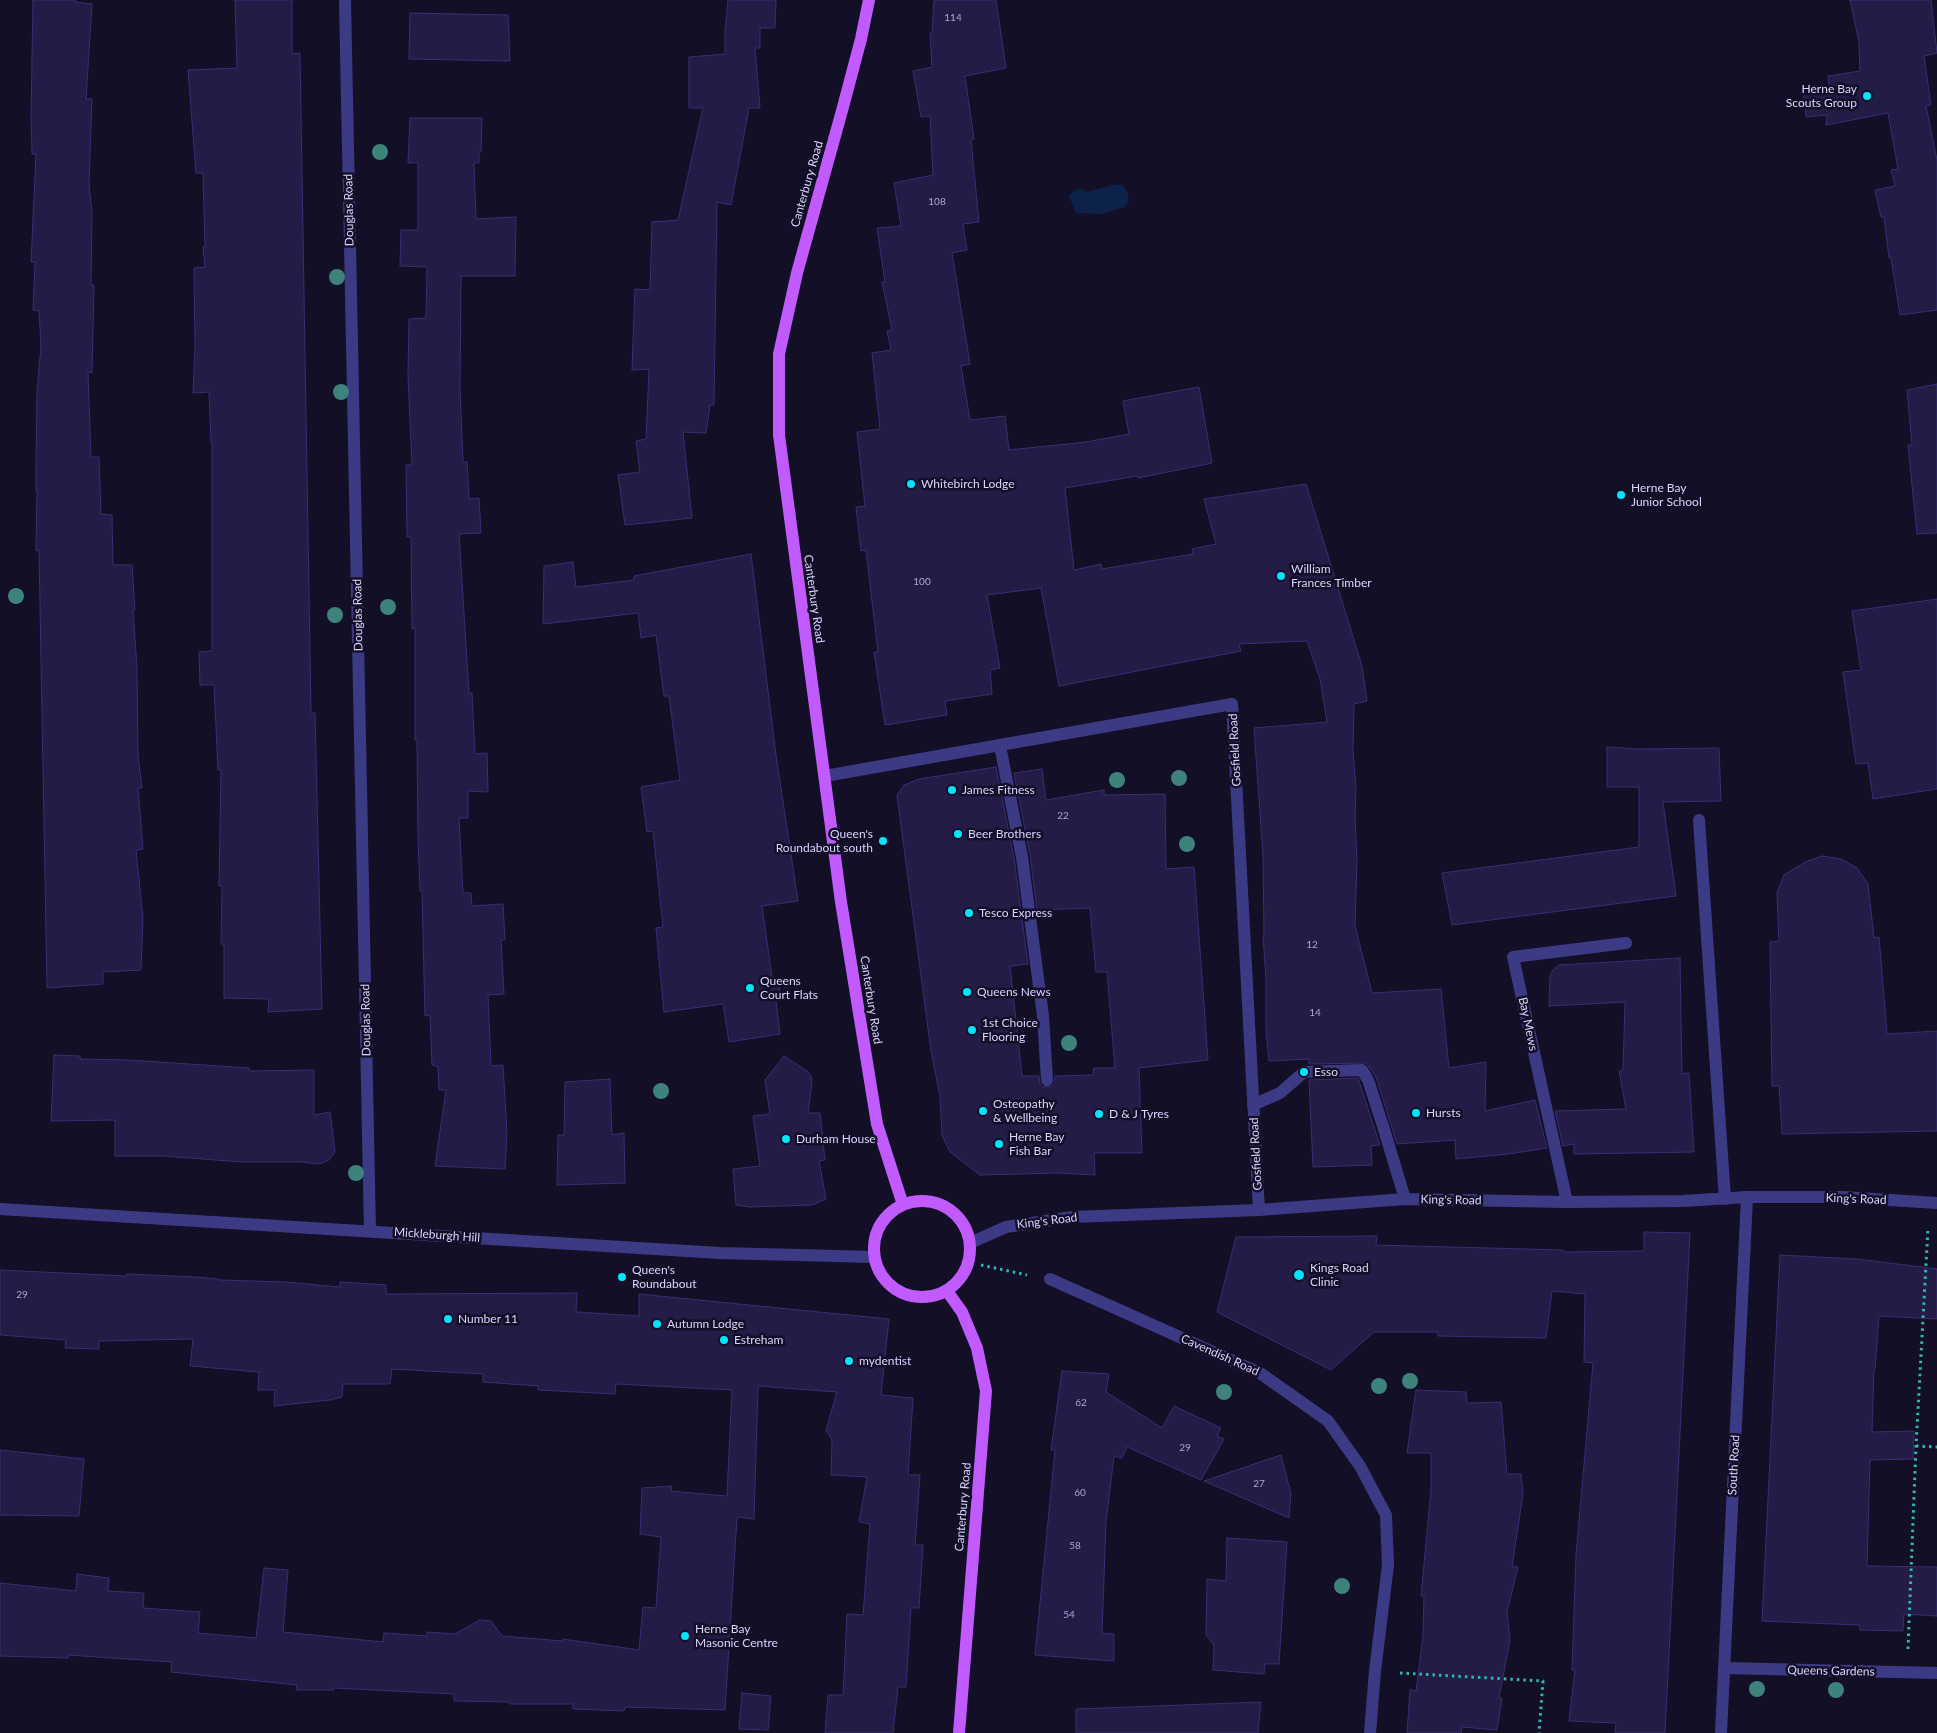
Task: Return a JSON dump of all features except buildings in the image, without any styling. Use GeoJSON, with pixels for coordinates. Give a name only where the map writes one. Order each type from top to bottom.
{"type":"FeatureCollection","features":[{"type":"Feature","properties":{"kind":"main road","name":"Canterbury Road"},"geometry":{"type":"LineString","coordinates":[[868,0],[861,39],[846,99],[797,273],[780,354],[779,435],[841,902],[877,1124],[903,1205]]}},
{"type":"Feature","properties":{"kind":"main road"},"geometry":{"type":"LineString","coordinates":[[915,1201],[928,1201],[940,1204],[951,1210],[967,1230],[970,1243],[968,1263],[961,1279],[947,1291],[928,1297],[908,1296],[896,1290],[885,1281],[878,1270],[873,1245],[876,1232],[882,1221],[892,1211],[903,1205],[915,1201]]}},
{"type":"Feature","properties":{"kind":"main road","name":"Canterbury Road"},"geometry":{"type":"LineString","coordinates":[[947,1291],[962,1312],[978,1348],[986,1391],[959,1733]]}},
{"type":"Feature","properties":{"kind":"street","name":"Douglas Road"},"geometry":{"type":"LineString","coordinates":[[345,0],[370,1231]]}},
{"type":"Feature","properties":{"kind":"street","name":"Gosfield Road"},"geometry":{"type":"LineString","coordinates":[[824,776],[1232,704],[1259,1210]]}},
{"type":"Feature","properties":{"kind":"street"},"geometry":{"type":"LineString","coordinates":[[1000,746],[1022,857],[1043,1016],[1047,1080]]}},
{"type":"Feature","properties":{"kind":"street"},"geometry":{"type":"LineString","coordinates":[[1700,820],[1725,1199]]}},
{"type":"Feature","properties":{"kind":"street","name":"Bay Mews"},"geometry":{"type":"LineString","coordinates":[[1567,1202],[1513,957],[1626,943]]}},
{"type":"Feature","properties":{"kind":"street"},"geometry":{"type":"LineString","coordinates":[[1253,1105],[1280,1094],[1304,1072],[1362,1070],[1368,1080],[1405,1199]]}},
{"type":"Feature","properties":{"kind":"street","name":"King's Road"},"geometry":{"type":"LineString","coordinates":[[970,1243],[1006,1227],[1072,1217],[1259,1210],[1405,1199],[1567,1202],[1747,1197],[1843,1197],[1933,1202]]}},
{"type":"Feature","properties":{"kind":"street","name":"South Road"},"geometry":{"type":"LineString","coordinates":[[1721,1733],[1747,1197]]}},
{"type":"Feature","properties":{"kind":"street","name":"Mickleburgh Hill"},"geometry":{"type":"LineString","coordinates":[[0,1209],[720,1253],[874,1257]]}},
{"type":"Feature","properties":{"kind":"street","name":"Cavendish Road"},"geometry":{"type":"LineString","coordinates":[[1050,1280],[1260,1373],[1328,1422],[1360,1466],[1386,1515],[1388,1565],[1375,1671],[1370,1733]]}},
{"type":"Feature","properties":{"kind":"street","name":"Queens Gardens"},"geometry":{"type":"LineString","coordinates":[[1724,1668],[1937,1673]]}},
{"type":"Feature","properties":{"kind":"path"},"geometry":{"type":"LineString","coordinates":[[1907,1672],[1916,1446],[1933,1202]]}},
{"type":"Feature","properties":{"kind":"path"},"geometry":{"type":"LineString","coordinates":[[968,1263],[1050,1280]]}},
{"type":"Feature","properties":{"kind":"path"},"geometry":{"type":"LineString","coordinates":[[1916,1446],[1937,1447]]}},
{"type":"Feature","properties":{"kind":"path"},"geometry":{"type":"LineString","coordinates":[[1375,1671],[1542,1682],[1539,1733]]}},
{"type":"Feature","properties":{"kind":"water"},"geometry":{"type":"Polygon","coordinates":[[[1116,184],[1123,186],[1127,191],[1129,201],[1125,207],[1101,214],[1076,213],[1069,196],[1075,190],[1083,189],[1087,192],[1116,184]]]}},
{"type":"Feature","properties":{"kind":"place","name":"Herne Bay Scouts Group"},"geometry":{"type":"Point","coordinates":[1867,96]}},
{"type":"Feature","properties":{"kind":"place","name":"Whitebirch Lodge"},"geometry":{"type":"Point","coordinates":[911,484]}},
{"type":"Feature","properties":{"kind":"place","name":"Herne Bay Junior School"},"geometry":{"type":"Point","coordinates":[1621,495]}},
{"type":"Feature","properties":{"kind":"place","name":"William Frances Timber"},"geometry":{"type":"Point","coordinates":[1281,576]}},
{"type":"Feature","properties":{"kind":"place","name":"James Fitness"},"geometry":{"type":"Point","coordinates":[952,790]}},
{"type":"Feature","properties":{"kind":"place","name":"Beer Brothers"},"geometry":{"type":"Point","coordinates":[958,834]}},
{"type":"Feature","properties":{"kind":"place","name":"Queen's Roundabout south"},"geometry":{"type":"Point","coordinates":[883,841]}},
{"type":"Feature","properties":{"kind":"place","name":"Tesco Express"},"geometry":{"type":"Point","coordinates":[969,913]}},
{"type":"Feature","properties":{"kind":"place","name":"Queens Court Flats"},"geometry":{"type":"Point","coordinates":[750,988]}},
{"type":"Feature","properties":{"kind":"place","name":"Queens News"},"geometry":{"type":"Point","coordinates":[967,992]}},
{"type":"Feature","properties":{"kind":"place","name":"1st Choice Flooring"},"geometry":{"type":"Point","coordinates":[972,1030]}},
{"type":"Feature","properties":{"kind":"place","name":"Esso"},"geometry":{"type":"Point","coordinates":[1304,1072]}},
{"type":"Feature","properties":{"kind":"place","name":"Osteopathy & Wellbeing"},"geometry":{"type":"Point","coordinates":[983,1111]}},
{"type":"Feature","properties":{"kind":"place","name":"Hursts"},"geometry":{"type":"Point","coordinates":[1416,1113]}},
{"type":"Feature","properties":{"kind":"place","name":"D & J Tyres"},"geometry":{"type":"Point","coordinates":[1099,1114]}},
{"type":"Feature","properties":{"kind":"place","name":"Durham House"},"geometry":{"type":"Point","coordinates":[786,1139]}},
{"type":"Feature","properties":{"kind":"place","name":"Herne Bay Fish Bar"},"geometry":{"type":"Point","coordinates":[999,1144]}},
{"type":"Feature","properties":{"kind":"place","name":"Kings Road Clinic"},"geometry":{"type":"Point","coordinates":[1299,1275]}},
{"type":"Feature","properties":{"kind":"place","name":"Queen's Roundabout"},"geometry":{"type":"Point","coordinates":[622,1277]}},
{"type":"Feature","properties":{"kind":"place","name":"Number 11"},"geometry":{"type":"Point","coordinates":[448,1319]}},
{"type":"Feature","properties":{"kind":"place","name":"Autumn Lodge"},"geometry":{"type":"Point","coordinates":[657,1324]}},
{"type":"Feature","properties":{"kind":"place","name":"Estreham"},"geometry":{"type":"Point","coordinates":[724,1340]}},
{"type":"Feature","properties":{"kind":"place","name":"mydentist"},"geometry":{"type":"Point","coordinates":[849,1361]}},
{"type":"Feature","properties":{"kind":"place","name":"Herne Bay Masonic Centre"},"geometry":{"type":"Point","coordinates":[685,1636]}}]}
